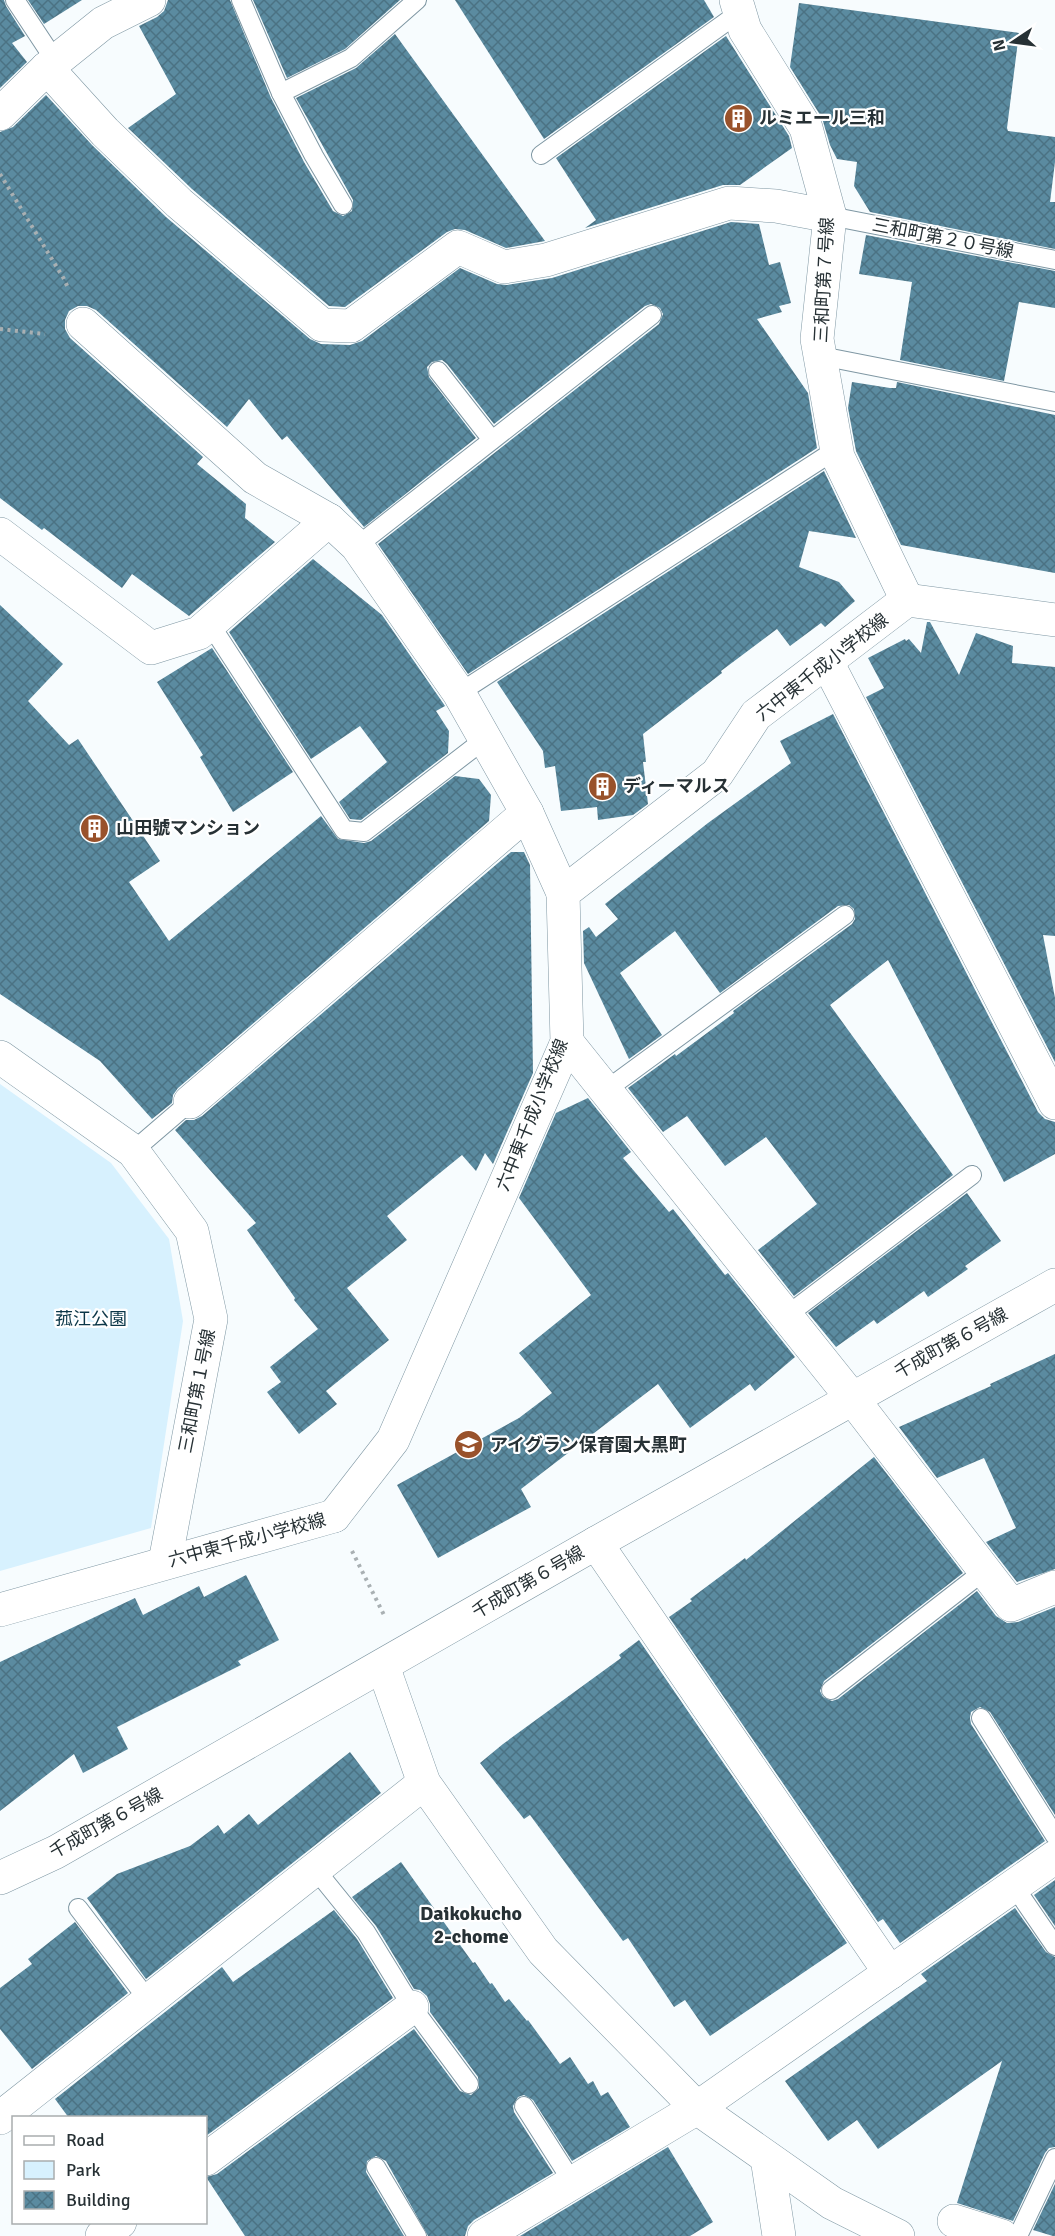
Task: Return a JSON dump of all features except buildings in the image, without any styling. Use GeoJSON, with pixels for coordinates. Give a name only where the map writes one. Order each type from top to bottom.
{"type":"FeatureCollection","features":[{"type":"Feature","properties":{"kind":"street"},"geometry":{"type":"LineString","coordinates":[[0,114],[52,65],[103,23],[149,0]]}},
{"type":"Feature","properties":{"kind":"street","name":"三和町第７号線"},"geometry":{"type":"LineString","coordinates":[[738,6],[745,30],[806,128],[830,216],[817,339],[838,457],[907,600]]}},
{"type":"Feature","properties":{"kind":"street"},"geometry":{"type":"LineString","coordinates":[[52,65],[105,132],[179,203],[322,325],[351,326],[458,247],[504,267],[546,260],[729,203],[776,206],[830,216]]}},
{"type":"Feature","properties":{"kind":"street"},"geometry":{"type":"LineString","coordinates":[[83,324],[255,478],[329,520],[357,546],[459,693],[527,813],[563,893]]}},
{"type":"Feature","properties":{"kind":"street"},"geometry":{"type":"LineString","coordinates":[[0,534],[151,648],[199,633],[329,520]]}},
{"type":"Feature","properties":{"kind":"street"},"geometry":{"type":"LineString","coordinates":[[907,600],[1055,620]]}},
{"type":"Feature","properties":{"kind":"street","name":"六中東千成小学校線"},"geometry":{"type":"LineString","coordinates":[[0,1610],[334,1516],[393,1440],[567,1042],[563,893],[717,774],[756,715],[907,600]]}},
{"type":"Feature","properties":{"kind":"street"},"geometry":{"type":"LineString","coordinates":[[827,662],[1055,1103]]}},
{"type":"Feature","properties":{"kind":"street"},"geometry":{"type":"LineString","coordinates":[[190,1102],[527,813]]}},
{"type":"Feature","properties":{"kind":"street"},"geometry":{"type":"LineString","coordinates":[[567,1042],[852,1398],[1011,1605],[1055,1587]]}},
{"type":"Feature","properties":{"kind":"street","name":"三和町第１号線"},"geometry":{"type":"LineString","coordinates":[[0,1058],[133,1151],[192,1231],[211,1319],[165,1562]]}},
{"type":"Feature","properties":{"kind":"street","name":"千成町第６号線"},"geometry":{"type":"LineString","coordinates":[[0,1878],[56,1852],[596,1543],[1055,1285]]}},
{"type":"Feature","properties":{"kind":"street"},"geometry":{"type":"LineString","coordinates":[[596,1543],[890,1973]]}},
{"type":"Feature","properties":{"kind":"street"},"geometry":{"type":"LineString","coordinates":[[383,1666],[424,1783],[543,1951],[697,2108],[832,2203],[898,2236]]}},
{"type":"Feature","properties":{"kind":"street"},"geometry":{"type":"LineString","coordinates":[[0,2118],[424,1783]]}},
{"type":"Feature","properties":{"kind":"street"},"geometry":{"type":"LineString","coordinates":[[484,2236],[697,2108],[1055,1857]]}},
{"type":"Feature","properties":{"kind":"street"},"geometry":{"type":"LineString","coordinates":[[207,2158],[412,2007]]}},
{"type":"Feature","properties":{"kind":"street"},"geometry":{"type":"LineString","coordinates":[[767,2158],[778,2236]]}},
{"type":"Feature","properties":{"kind":"street"},"geometry":{"type":"LineString","coordinates":[[954,2221],[1002,2236]]}},
{"type":"Feature","properties":{"kind":"street"},"geometry":{"type":"LineString","coordinates":[[102,2236],[119,2224]]}},
{"type":"Feature","properties":{"kind":"lane"},"geometry":{"type":"LineString","coordinates":[[15,0],[52,65]]}},
{"type":"Feature","properties":{"kind":"lane"},"geometry":{"type":"LineString","coordinates":[[241,0],[281,93],[343,206]]}},
{"type":"Feature","properties":{"kind":"lane"},"geometry":{"type":"LineString","coordinates":[[281,93],[351,58],[407,3]]}},
{"type":"Feature","properties":{"kind":"lane"},"geometry":{"type":"LineString","coordinates":[[541,155],[738,6]]}},
{"type":"Feature","properties":{"kind":"lane","name":"三和町第２０号線"},"geometry":{"type":"LineString","coordinates":[[830,216],[1055,260]]}},
{"type":"Feature","properties":{"kind":"lane"},"geometry":{"type":"LineString","coordinates":[[357,546],[652,315]]}},
{"type":"Feature","properties":{"kind":"lane"},"geometry":{"type":"LineString","coordinates":[[820,356],[1055,402]]}},
{"type":"Feature","properties":{"kind":"lane"},"geometry":{"type":"LineString","coordinates":[[438,371],[492,440]]}},
{"type":"Feature","properties":{"kind":"lane"},"geometry":{"type":"LineString","coordinates":[[459,693],[837,449]]}},
{"type":"Feature","properties":{"kind":"lane"},"geometry":{"type":"LineString","coordinates":[[210,624],[344,830],[364,832],[485,739]]}},
{"type":"Feature","properties":{"kind":"lane"},"geometry":{"type":"LineString","coordinates":[[606,1090],[845,915]]}},
{"type":"Feature","properties":{"kind":"lane"},"geometry":{"type":"LineString","coordinates":[[133,1151],[190,1102]]}},
{"type":"Feature","properties":{"kind":"lane"},"geometry":{"type":"LineString","coordinates":[[786,1316],[972,1175]]}},
{"type":"Feature","properties":{"kind":"lane"},"geometry":{"type":"LineString","coordinates":[[831,1690],[984,1571]]}},
{"type":"Feature","properties":{"kind":"lane"},"geometry":{"type":"LineString","coordinates":[[981,1718],[1055,1836]]}},
{"type":"Feature","properties":{"kind":"lane"},"geometry":{"type":"LineString","coordinates":[[315,1869],[366,1932],[412,2007],[469,2084]]}},
{"type":"Feature","properties":{"kind":"lane"},"geometry":{"type":"LineString","coordinates":[[1014,1886],[1055,1946]]}},
{"type":"Feature","properties":{"kind":"lane"},"geometry":{"type":"LineString","coordinates":[[78,1908],[149,2001]]}},
{"type":"Feature","properties":{"kind":"lane"},"geometry":{"type":"LineString","coordinates":[[524,2106],[573,2183]]}},
{"type":"Feature","properties":{"kind":"lane"},"geometry":{"type":"LineString","coordinates":[[1018,2236],[1055,2158]]}},
{"type":"Feature","properties":{"kind":"lane"},"geometry":{"type":"LineString","coordinates":[[375,2167],[417,2236]]}},
{"type":"Feature","properties":{"kind":"path"},"geometry":{"type":"LineString","coordinates":[[0,174],[64,279],[83,324]]}},
{"type":"Feature","properties":{"kind":"path"},"geometry":{"type":"LineString","coordinates":[[334,1516],[386,1619]]}},
{"type":"Feature","properties":{"kind":"green space","name":"菰江公園"},"geometry":{"type":"Polygon","coordinates":[[[0,1084],[111,1163],[169,1239],[183,1321],[151,1528],[0,1571],[0,1084]]]}},
{"type":"Feature","properties":{"kind":"place","name":"ルミエール三和"},"geometry":{"type":"Point","coordinates":[738,118]}},
{"type":"Feature","properties":{"kind":"place","name":"ディーマルス"},"geometry":{"type":"Point","coordinates":[602,786]}},
{"type":"Feature","properties":{"kind":"place","name":"山田號マンション"},"geometry":{"type":"Point","coordinates":[95,828]}},
{"type":"Feature","properties":{"kind":"place","name":"アイグラン保育園大黒町"},"geometry":{"type":"Point","coordinates":[469,1445]}},
{"type":"Feature","properties":{"kind":"district","name":"Daikokucho 2-chome"},"geometry":{"type":"Point","coordinates":[471,1924]}}]}
